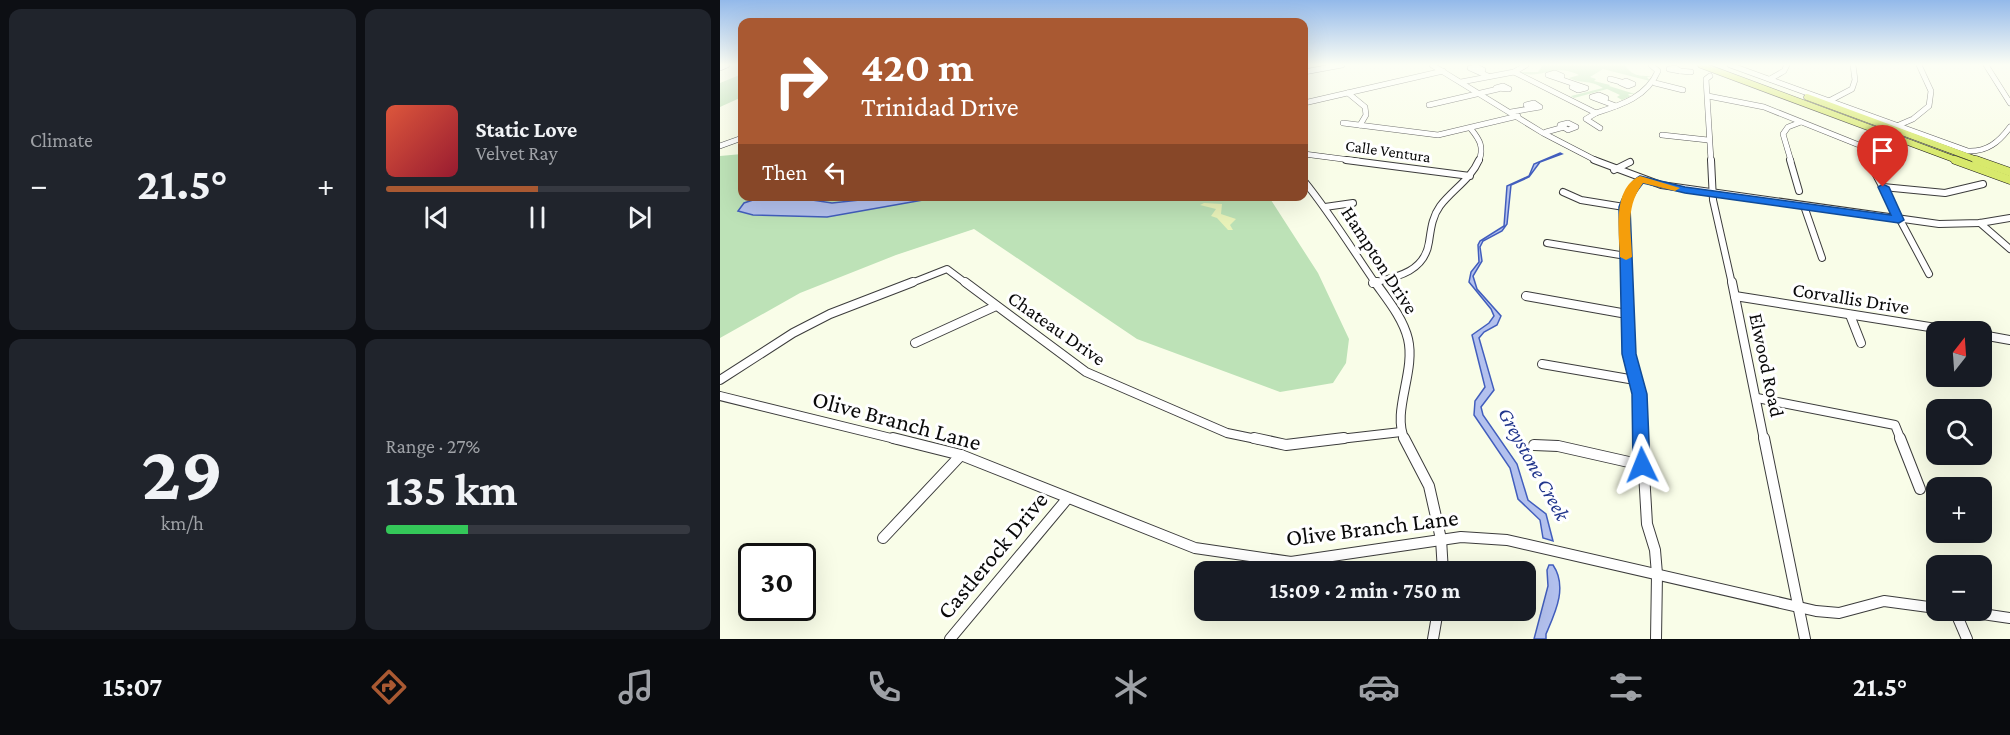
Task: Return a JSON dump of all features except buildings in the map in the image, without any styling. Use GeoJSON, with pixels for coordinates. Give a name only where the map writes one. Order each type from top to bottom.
{"type":"FeatureCollection","features":[{"type":"Feature","properties":{"kind":"main road"},"geometry":{"type":"LineString","coordinates":[[1783,95],[2010,180]]}},
{"type":"Feature","properties":{"kind":"main road"},"geometry":{"type":"LineString","coordinates":[[1801,95],[2010,172]]}},
{"type":"Feature","properties":{"kind":"street"},"geometry":{"type":"LineString","coordinates":[[1308,102],[1340,95]]}},
{"type":"Feature","properties":{"kind":"street"},"geometry":{"type":"LineString","coordinates":[[1350,95],[1365,107],[1366,116],[1360,125]]}},
{"type":"Feature","properties":{"kind":"street"},"geometry":{"type":"LineString","coordinates":[[1429,105],[1467,95]]}},
{"type":"Feature","properties":{"kind":"street"},"geometry":{"type":"LineString","coordinates":[[1483,95],[1614,170],[1640,179],[1713,194],[1899,220],[1939,224],[1980,223],[2010,218]]}},
{"type":"Feature","properties":{"kind":"street"},"geometry":{"type":"LineString","coordinates":[[1560,95],[1596,113]]}},
{"type":"Feature","properties":{"kind":"street"},"geometry":{"type":"LineString","coordinates":[[1593,95],[1606,98],[1602,99],[1616,106]]}},
{"type":"Feature","properties":{"kind":"street"},"geometry":{"type":"LineString","coordinates":[[1600,128],[1586,119],[1636,95]]}},
{"type":"Feature","properties":{"kind":"street"},"geometry":{"type":"LineString","coordinates":[[1812,95],[1972,152],[1990,147],[2010,127]]}},
{"type":"Feature","properties":{"kind":"street"},"geometry":{"type":"LineString","coordinates":[[1829,101],[1841,95]]}},
{"type":"Feature","properties":{"kind":"street"},"geometry":{"type":"LineString","coordinates":[[1899,125],[1913,119],[1929,106],[1930,95]]}},
{"type":"Feature","properties":{"kind":"street"},"geometry":{"type":"LineString","coordinates":[[1708,96],[1745,102],[1884,155],[1874,162],[1873,169],[1929,274]]}},
{"type":"Feature","properties":{"kind":"street","name":"Elwood Road"},"geometry":{"type":"LineString","coordinates":[[1708,96],[1708,140],[1713,194],[1736,296],[1805,639]]}},
{"type":"Feature","properties":{"kind":"street"},"geometry":{"type":"LineString","coordinates":[[1511,112],[1529,107]]}},
{"type":"Feature","properties":{"kind":"street"},"geometry":{"type":"LineString","coordinates":[[1343,123],[1438,135],[1518,116]]}},
{"type":"Feature","properties":{"kind":"street"},"geometry":{"type":"LineString","coordinates":[[1799,191],[1783,134],[1788,127],[1801,122]]}},
{"type":"Feature","properties":{"kind":"street"},"geometry":{"type":"LineString","coordinates":[[1546,132],[1564,127]]}},
{"type":"Feature","properties":{"kind":"street"},"geometry":{"type":"LineString","coordinates":[[1373,283],[1402,276],[1417,266],[1427,255],[1433,218],[1444,201],[1470,176],[1477,166],[1484,146],[1481,137],[1471,129]]}},
{"type":"Feature","properties":{"kind":"street"},"geometry":{"type":"LineString","coordinates":[[1662,135],[1708,140]]}},
{"type":"Feature","properties":{"kind":"street"},"geometry":{"type":"LineString","coordinates":[[720,146],[738,139]]}},
{"type":"Feature","properties":{"kind":"street","name":"Calle Ventura"},"geometry":{"type":"LineString","coordinates":[[1308,154],[1470,176]]}},
{"type":"Feature","properties":{"kind":"street"},"geometry":{"type":"LineString","coordinates":[[1614,170],[1630,162]]}},
{"type":"Feature","properties":{"kind":"street"},"geometry":{"type":"LineString","coordinates":[[1640,179],[1624,207],[1627,314],[1629,354],[1639,394],[1647,525],[1655,550],[1656,639]]}},
{"type":"Feature","properties":{"kind":"street"},"geometry":{"type":"LineString","coordinates":[[1883,187],[1950,195],[1983,184]]}},
{"type":"Feature","properties":{"kind":"street","name":"Hampton Drive"},"geometry":{"type":"LineString","coordinates":[[1308,186],[1325,207],[1332,222],[1373,283],[1394,309],[1408,338],[1410,370],[1402,398],[1401,432],[1430,486],[1441,539],[1442,561]]}},
{"type":"Feature","properties":{"kind":"street"},"geometry":{"type":"LineString","coordinates":[[1563,192],[1581,200],[1624,207]]}},
{"type":"Feature","properties":{"kind":"street"},"geometry":{"type":"LineString","coordinates":[[1325,207],[1353,203]]}},
{"type":"Feature","properties":{"kind":"street"},"geometry":{"type":"LineString","coordinates":[[1804,206],[1822,258]]}},
{"type":"Feature","properties":{"kind":"street"},"geometry":{"type":"LineString","coordinates":[[1980,223],[2010,249]]}},
{"type":"Feature","properties":{"kind":"street"},"geometry":{"type":"LineString","coordinates":[[1547,243],[1626,256]]}},
{"type":"Feature","properties":{"kind":"street","name":"Chateau Drive"},"geometry":{"type":"LineString","coordinates":[[720,380],[793,333],[830,314],[947,269],[1086,372],[1227,433],[1286,445],[1401,432]]}},
{"type":"Feature","properties":{"kind":"street"},"geometry":{"type":"LineString","coordinates":[[1526,296],[1627,314]]}},
{"type":"Feature","properties":{"kind":"street","name":"Corvallis Drive"},"geometry":{"type":"LineString","coordinates":[[1736,296],[1926,327]]}},
{"type":"Feature","properties":{"kind":"street"},"geometry":{"type":"LineString","coordinates":[[915,343],[996,306]]}},
{"type":"Feature","properties":{"kind":"street"},"geometry":{"type":"LineString","coordinates":[[1850,315],[1861,343]]}},
{"type":"Feature","properties":{"kind":"street"},"geometry":{"type":"LineString","coordinates":[[1992,337],[2010,340]]}},
{"type":"Feature","properties":{"kind":"street"},"geometry":{"type":"LineString","coordinates":[[1542,364],[1635,380]]}},
{"type":"Feature","properties":{"kind":"street","name":"Olive Branch Lane"},"geometry":{"type":"LineString","coordinates":[[720,396],[961,455],[1195,548],[1291,562],[1441,539],[1485,537],[1657,574],[1798,608],[1839,613],[1884,601],[1926,607]]}},
{"type":"Feature","properties":{"kind":"street"},"geometry":{"type":"LineString","coordinates":[[1756,398],[1895,425],[1920,489]]}},
{"type":"Feature","properties":{"kind":"street"},"geometry":{"type":"LineString","coordinates":[[1534,445],[1558,446],[1642,465]]}},
{"type":"Feature","properties":{"kind":"street"},"geometry":{"type":"LineString","coordinates":[[883,538],[961,455]]}},
{"type":"Feature","properties":{"kind":"street","name":"Castlerock Drive"},"geometry":{"type":"LineString","coordinates":[[954,638],[1067,499]]}},
{"type":"Feature","properties":{"kind":"street"},"geometry":{"type":"LineString","coordinates":[[1992,615],[2010,618]]}},
{"type":"Feature","properties":{"kind":"street"},"geometry":{"type":"LineString","coordinates":[[1433,639],[1436,621]]}},
{"type":"Feature","properties":{"kind":"street"},"geometry":{"type":"LineString","coordinates":[[1960,621],[1967,639]]}},
{"type":"Feature","properties":{"kind":"shaded area"},"geometry":{"type":"Polygon","coordinates":[[[720,95],[738,95],[738,99],[720,107],[720,95]]]}},
{"type":"Feature","properties":{"kind":"shaded area"},"geometry":{"type":"Polygon","coordinates":[[[1631,96],[1622,100],[1617,97],[1631,96]]]}},
{"type":"Feature","properties":{"kind":"shaded area"},"geometry":{"type":"Polygon","coordinates":[[[738,154],[738,201],[1272,201],[1318,273],[1349,339],[1346,363],[1333,383],[1280,392],[1137,339],[974,229],[896,255],[800,293],[720,338],[720,156],[738,154]]]}},
{"type":"Feature","properties":{"kind":"sand"},"geometry":{"type":"Polygon","coordinates":[[[1204,203],[1222,204],[1221,214],[1236,219],[1230,225],[1233,230],[1228,230],[1217,218],[1211,216],[1216,209],[1200,205],[1204,203]]]}},
{"type":"Feature","properties":{"kind":"water"},"geometry":{"type":"Polygon","coordinates":[[[1562,154],[1540,162],[1529,177],[1511,185],[1507,224],[1502,231],[1483,241],[1480,247],[1482,261],[1473,276],[1477,289],[1501,316],[1497,325],[1484,332],[1479,338],[1494,390],[1481,407],[1483,415],[1517,464],[1528,500],[1546,514],[1553,541],[1543,538],[1540,520],[1518,499],[1510,468],[1474,415],[1475,401],[1485,387],[1472,335],[1489,323],[1494,316],[1469,282],[1471,272],[1479,262],[1478,245],[1480,241],[1504,226],[1507,186],[1529,176],[1534,164],[1562,154]]]}},
{"type":"Feature","properties":{"kind":"water"},"geometry":{"type":"Polygon","coordinates":[[[750,201],[832,203],[917,201],[827,217],[753,215],[738,211],[744,203],[750,201]]]}},
{"type":"Feature","properties":{"kind":"water"},"geometry":{"type":"Polygon","coordinates":[[[1549,565],[1553,565],[1557,573],[1560,591],[1546,639],[1534,639],[1548,586],[1549,565]]]}},
{"type":"Feature","properties":{"kind":"slow traffic"},"geometry":{"type":"LineString","coordinates":[[1626,257],[1624,207],[1640,179],[1675,188]]}},
{"type":"Feature","properties":{"kind":"route"},"geometry":{"type":"LineString","coordinates":[[1642,465],[1639,394],[1629,354],[1624,207],[1640,179],[1685,190],[1899,220],[1883,187]]}},
{"type":"Feature","properties":{"kind":"water label","name":"Greystone Creek"},"geometry":{"type":"Point","coordinates":[1534,464]}}]}
